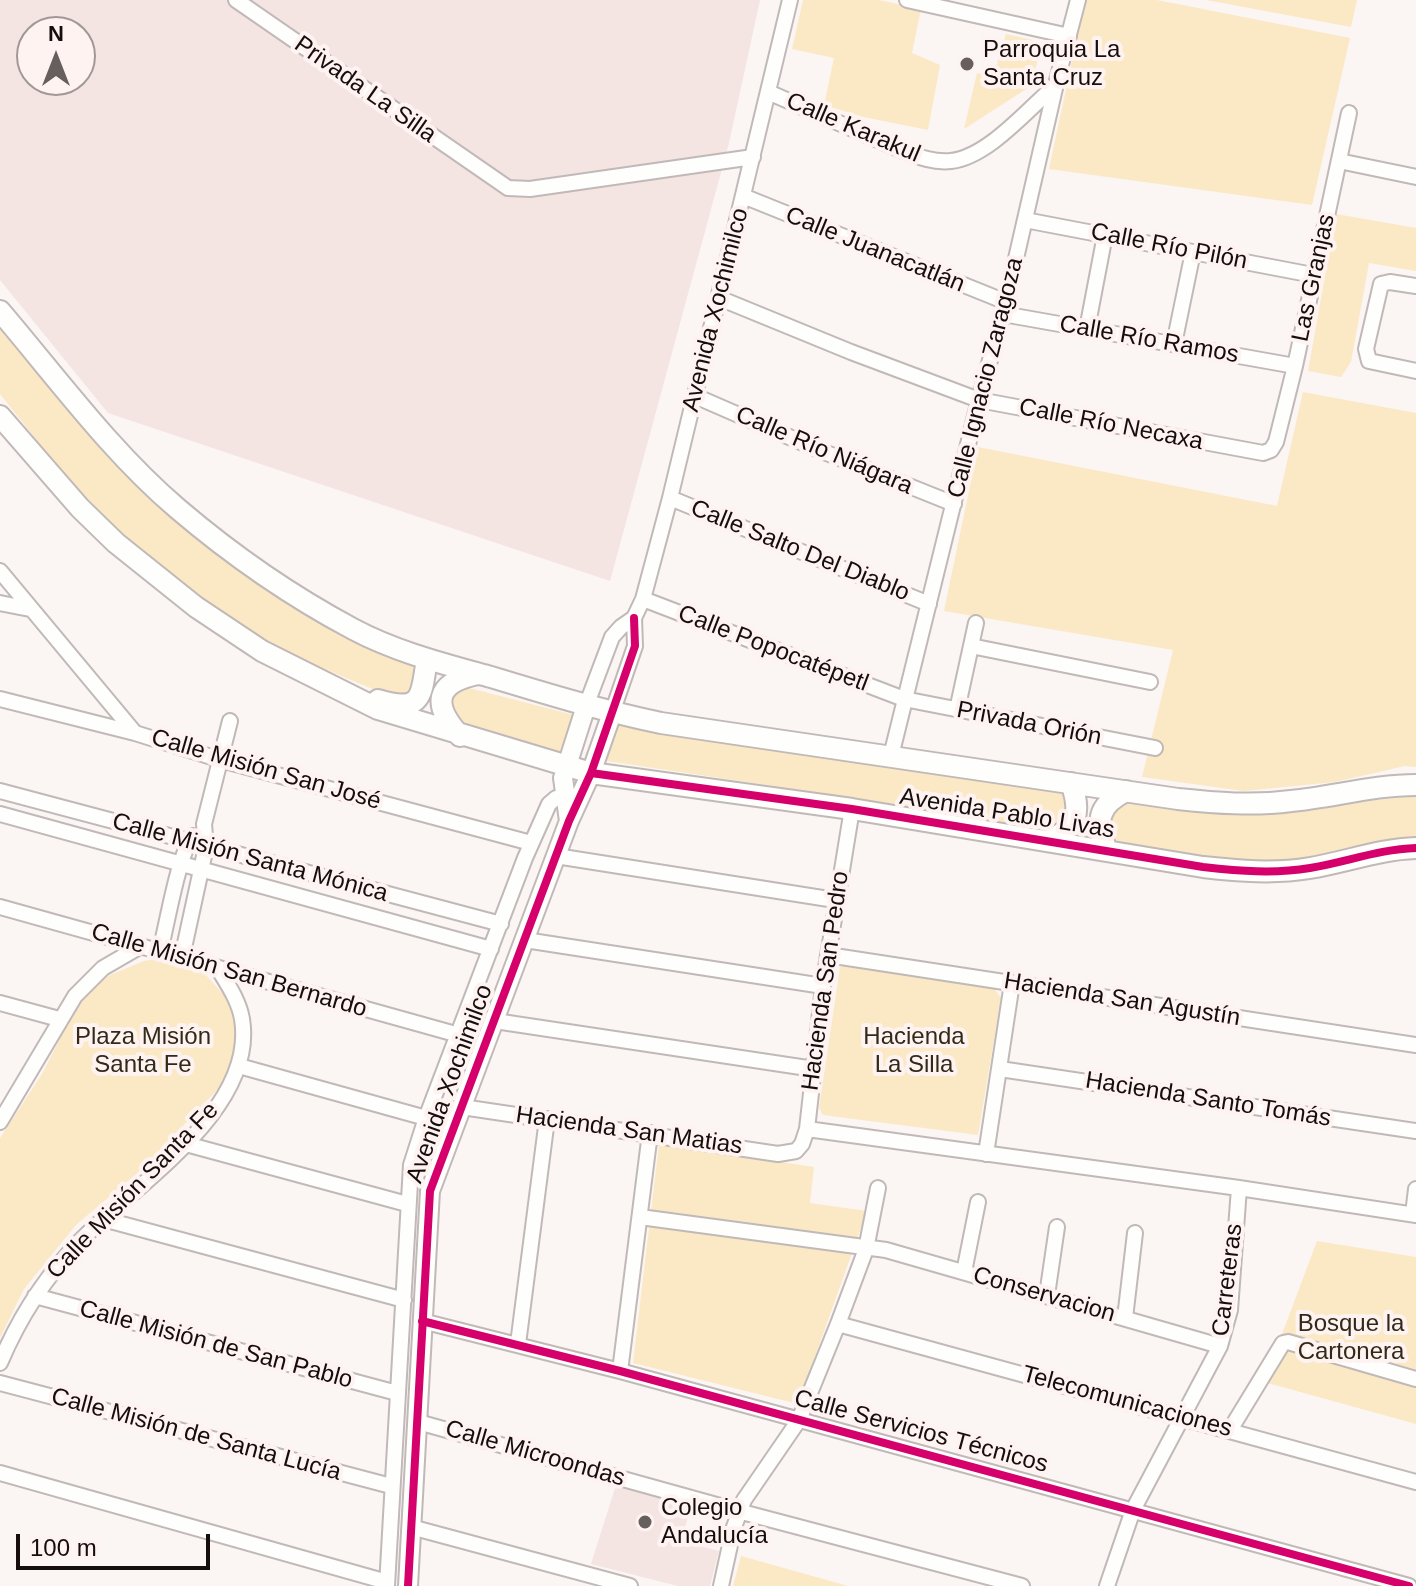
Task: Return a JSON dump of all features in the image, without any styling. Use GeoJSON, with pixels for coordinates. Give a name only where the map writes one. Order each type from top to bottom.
{"type":"FeatureCollection","features":[{"type":"Feature","properties":{"kind":"main road","name":"Avenida Pablo Livas"},"geometry":{"type":"LineString","coordinates":[[0,311],[117,450],[177,508],[237,556],[295,595],[355,630],[427,659],[612,713],[1126,791],[1245,804],[1294,801],[1371,788],[1416,785]]}},
{"type":"Feature","properties":{"kind":"main road","name":"Avenida Pablo Livas"},"geometry":{"type":"LineString","coordinates":[[0,416],[72,499],[116,543],[196,607],[262,651],[321,683],[378,709],[460,736],[591,773],[852,809],[1203,867],[1268,872],[1312,868],[1389,850],[1416,848]]}},
{"type":"Feature","properties":{"kind":"main road"},"geometry":{"type":"LineString","coordinates":[[321,683],[391,704],[410,703],[423,689],[427,659]]}},
{"type":"Feature","properties":{"kind":"main road"},"geometry":{"type":"LineString","coordinates":[[460,736],[444,718],[441,704],[443,694],[455,682],[478,674]]}},
{"type":"Feature","properties":{"kind":"main road"},"geometry":{"type":"LineString","coordinates":[[1047,841],[1065,833],[1074,821],[1077,806],[1071,783]]}},
{"type":"Feature","properties":{"kind":"main road"},"geometry":{"type":"LineString","coordinates":[[1107,851],[1100,827],[1102,812],[1108,801],[1126,791]]}},
{"type":"Feature","properties":{"kind":"street","name":"Privada La Silla"},"geometry":{"type":"LineString","coordinates":[[236,0],[508,188],[530,189],[753,157]]}},
{"type":"Feature","properties":{"kind":"street","name":"Avenida Xochimilco"},"geometry":{"type":"LineString","coordinates":[[571,800],[591,773],[635,646],[634,618],[643,599],[670,498],[790,0]]}},
{"type":"Feature","properties":{"kind":"street"},"geometry":{"type":"LineString","coordinates":[[907,0],[1069,36]]}},
{"type":"Feature","properties":{"kind":"street","name":"Calle Ignacio Zaragoza"},"geometry":{"type":"LineString","coordinates":[[891,756],[979,400],[1005,308],[1078,0]]}},
{"type":"Feature","properties":{"kind":"street","name":"Calle Karakul"},"geometry":{"type":"LineString","coordinates":[[768,92],[903,151],[926,159],[949,162],[970,157],[992,142],[1056,84]]}},
{"type":"Feature","properties":{"kind":"street","name":"Las Granjas"},"geometry":{"type":"LineString","coordinates":[[1276,442],[1349,113]]}},
{"type":"Feature","properties":{"kind":"street"},"geometry":{"type":"LineString","coordinates":[[1339,161],[1416,177]]}},
{"type":"Feature","properties":{"kind":"street","name":"Calle Juanacatlán"},"geometry":{"type":"LineString","coordinates":[[743,196],[1005,308]]}},
{"type":"Feature","properties":{"kind":"street","name":"Calle Río Pilón"},"geometry":{"type":"LineString","coordinates":[[1025,220],[1313,275]]}},
{"type":"Feature","properties":{"kind":"street"},"geometry":{"type":"LineString","coordinates":[[1087,329],[1105,235]]}},
{"type":"Feature","properties":{"kind":"street"},"geometry":{"type":"LineString","coordinates":[[1174,344],[1193,252]]}},
{"type":"Feature","properties":{"kind":"street"},"geometry":{"type":"LineString","coordinates":[[1416,286],[1384,282],[1379,289],[1366,349],[1369,361],[1416,371]]}},
{"type":"Feature","properties":{"kind":"street","name":"Calle Río Necaxa"},"geometry":{"type":"LineString","coordinates":[[719,298],[979,400],[1246,452],[1263,453],[1271,450],[1276,442]]}},
{"type":"Feature","properties":{"kind":"street","name":"Calle Río Ramos"},"geometry":{"type":"LineString","coordinates":[[1005,308],[1087,329],[1295,366]]}},
{"type":"Feature","properties":{"kind":"street","name":"Calle Río Niágara"},"geometry":{"type":"LineString","coordinates":[[695,396],[954,504]]}},
{"type":"Feature","properties":{"kind":"street","name":"Calle Salto Del Diablo"},"geometry":{"type":"LineString","coordinates":[[670,498],[929,604]]}},
{"type":"Feature","properties":{"kind":"street"},"geometry":{"type":"LineString","coordinates":[[0,571],[135,733]]}},
{"type":"Feature","properties":{"kind":"street","name":"Calle Popocatépetl"},"geometry":{"type":"LineString","coordinates":[[643,599],[904,699]]}},
{"type":"Feature","properties":{"kind":"street"},"geometry":{"type":"LineString","coordinates":[[0,603],[30,609]]}},
{"type":"Feature","properties":{"kind":"street","name":"Avenida Xochimilco"},"geometry":{"type":"LineString","coordinates":[[408,1586],[430,1191],[569,821],[571,800],[565,767],[586,706],[612,637],[634,618]]}},
{"type":"Feature","properties":{"kind":"street"},"geometry":{"type":"LineString","coordinates":[[957,710],[976,623]]}},
{"type":"Feature","properties":{"kind":"street"},"geometry":{"type":"LineString","coordinates":[[971,646],[1150,682]]}},
{"type":"Feature","properties":{"kind":"street","name":"Calle Misión San José"},"geometry":{"type":"LineString","coordinates":[[0,699],[135,733],[221,760],[531,843]]}},
{"type":"Feature","properties":{"kind":"street","name":"Privada Orión"},"geometry":{"type":"LineString","coordinates":[[904,699],[1155,748]]}},
{"type":"Feature","properties":{"kind":"street"},"geometry":{"type":"LineString","coordinates":[[182,957],[206,847],[204,824],[230,721]]}},
{"type":"Feature","properties":{"kind":"street","name":"Calle Misión Santa Mónica"},"geometry":{"type":"LineString","coordinates":[[0,791],[501,924]]}},
{"type":"Feature","properties":{"kind":"street"},"geometry":{"type":"LineString","coordinates":[[0,1473],[387,1584],[411,1165],[531,843],[549,804],[554,799],[571,800]]}},
{"type":"Feature","properties":{"kind":"street","name":"Hacienda San Pedro"},"geometry":{"type":"LineString","coordinates":[[796,1151],[807,1129],[835,900],[852,809]]}},
{"type":"Feature","properties":{"kind":"street","name":"Calle Misión Santa Mónica"},"geometry":{"type":"LineString","coordinates":[[0,814],[491,949]]}},
{"type":"Feature","properties":{"kind":"street"},"geometry":{"type":"LineString","coordinates":[[160,951],[189,842],[204,824]]}},
{"type":"Feature","properties":{"kind":"street"},"geometry":{"type":"LineString","coordinates":[[556,856],[835,900]]}},
{"type":"Feature","properties":{"kind":"street","name":"Calle Misión San Bernardo"},"geometry":{"type":"LineString","coordinates":[[0,907],[459,1035]]}},
{"type":"Feature","properties":{"kind":"street"},"geometry":{"type":"LineString","coordinates":[[525,940],[823,986]]}},
{"type":"Feature","properties":{"kind":"street"},"geometry":{"type":"LineString","coordinates":[[0,1122],[6,1100],[59,1019],[89,980],[141,946]]}},
{"type":"Feature","properties":{"kind":"street","name":"Hacienda San Agustín"},"geometry":{"type":"LineString","coordinates":[[828,955],[1416,1045]]}},
{"type":"Feature","properties":{"kind":"street","name":"Calle Misión Santa Fe"},"geometry":{"type":"LineString","coordinates":[[0,1363],[35,1296],[79,1242],[186,1144],[221,1101],[239,1066],[242,1018],[219,970]]}},
{"type":"Feature","properties":{"kind":"street"},"geometry":{"type":"LineString","coordinates":[[986,1154],[1012,983]]}},
{"type":"Feature","properties":{"kind":"street"},"geometry":{"type":"LineString","coordinates":[[0,1003],[59,1019]]}},
{"type":"Feature","properties":{"kind":"street"},"geometry":{"type":"LineString","coordinates":[[495,1021],[814,1069]]}},
{"type":"Feature","properties":{"kind":"street"},"geometry":{"type":"LineString","coordinates":[[239,1066],[426,1118]]}},
{"type":"Feature","properties":{"kind":"street","name":"Hacienda Santo Tomás"},"geometry":{"type":"LineString","coordinates":[[1000,1069],[1416,1131]]}},
{"type":"Feature","properties":{"kind":"street","name":"Hacienda San Matias"},"geometry":{"type":"LineString","coordinates":[[462,1107],[778,1154],[796,1151]]}},
{"type":"Feature","properties":{"kind":"street"},"geometry":{"type":"LineString","coordinates":[[518,1344],[547,1119]]}},
{"type":"Feature","properties":{"kind":"street"},"geometry":{"type":"LineString","coordinates":[[807,1129],[1414,1215],[1416,1189]]}},
{"type":"Feature","properties":{"kind":"street"},"geometry":{"type":"LineString","coordinates":[[620,1371],[650,1133]]}},
{"type":"Feature","properties":{"kind":"street"},"geometry":{"type":"LineString","coordinates":[[186,1144],[407,1204]]}},
{"type":"Feature","properties":{"kind":"street"},"geometry":{"type":"LineString","coordinates":[[721,1586],[738,1511],[754,1481],[799,1420],[838,1324],[866,1249],[878,1188]]}},
{"type":"Feature","properties":{"kind":"street","name":"Carreteras"},"geometry":{"type":"LineString","coordinates":[[1107,1586],[1133,1510],[1220,1346],[1230,1310],[1239,1188]]}},
{"type":"Feature","properties":{"kind":"street"},"geometry":{"type":"LineString","coordinates":[[964,1272],[978,1202]]}},
{"type":"Feature","properties":{"kind":"street","name":"Conservacion"},"geometry":{"type":"LineString","coordinates":[[640,1217],[886,1250],[1220,1346]]}},
{"type":"Feature","properties":{"kind":"street"},"geometry":{"type":"LineString","coordinates":[[103,1219],[404,1300]]}},
{"type":"Feature","properties":{"kind":"street"},"geometry":{"type":"LineString","coordinates":[[1047,1295],[1057,1227]]}},
{"type":"Feature","properties":{"kind":"street"},"geometry":{"type":"LineString","coordinates":[[1125,1318],[1135,1233]]}},
{"type":"Feature","properties":{"kind":"street","name":"Calle Misión de San Pablo"},"geometry":{"type":"LineString","coordinates":[[35,1296],[397,1393]]}},
{"type":"Feature","properties":{"kind":"street","name":"Calle Servicios Técnicos"},"geometry":{"type":"LineString","coordinates":[[422,1321],[620,1371],[1409,1586]]}},
{"type":"Feature","properties":{"kind":"street","name":"Telecomunicaciones"},"geometry":{"type":"LineString","coordinates":[[838,1324],[1416,1482]]}},
{"type":"Feature","properties":{"kind":"street"},"geometry":{"type":"LineString","coordinates":[[1230,1430],[1283,1343],[1413,1378]]}},
{"type":"Feature","properties":{"kind":"street","name":"Calle Misión de Santa Lucía"},"geometry":{"type":"LineString","coordinates":[[0,1383],[391,1486]]}},
{"type":"Feature","properties":{"kind":"street","name":"Calle Microondas"},"geometry":{"type":"LineString","coordinates":[[418,1422],[1022,1586]]}},
{"type":"Feature","properties":{"kind":"street"},"geometry":{"type":"LineString","coordinates":[[411,1527],[630,1586]]}},
{"type":"Feature","properties":{"kind":"shaded area"},"geometry":{"type":"Polygon","coordinates":[[[0,0],[760,0],[729,143],[610,581],[108,413],[0,280],[0,0]]]}},
{"type":"Feature","properties":{"kind":"shaded area","name":"Colegio Andalucía"},"geometry":{"type":"Polygon","coordinates":[[[616,1485],[691,1503],[682,1541],[719,1551],[710,1586],[678,1586],[591,1564],[616,1485]]]}},
{"type":"Feature","properties":{"kind":"green space"},"geometry":{"type":"Polygon","coordinates":[[[803,0],[879,0],[921,9],[912,53],[940,65],[928,130],[863,117],[824,105],[834,58],[792,49],[803,0]]]}},
{"type":"Feature","properties":{"kind":"green space"},"geometry":{"type":"Polygon","coordinates":[[[1085,0],[1157,0],[1350,38],[1312,205],[1049,169],[1085,0]]]}},
{"type":"Feature","properties":{"kind":"green space"},"geometry":{"type":"Polygon","coordinates":[[[1206,0],[1357,0],[1351,27],[1206,0]]]}},
{"type":"Feature","properties":{"kind":"green space"},"geometry":{"type":"Polygon","coordinates":[[[1006,34],[1042,42],[1031,86],[964,129],[977,73],[993,77],[1006,34]]]}},
{"type":"Feature","properties":{"kind":"green space"},"geometry":{"type":"Polygon","coordinates":[[[1336,214],[1416,228],[1416,271],[1369,263],[1351,362],[1341,377],[1308,371],[1336,214]]]}},
{"type":"Feature","properties":{"kind":"green space"},"geometry":{"type":"Polygon","coordinates":[[[0,320],[121,467],[412,664],[417,672],[410,692],[394,698],[284,652],[209,604],[121,534],[61,471],[0,394],[0,320]]]}},
{"type":"Feature","properties":{"kind":"green space"},"geometry":{"type":"Polygon","coordinates":[[[1303,392],[1416,413],[1416,767],[1405,766],[1335,782],[1244,791],[1142,777],[1173,650],[944,611],[978,447],[1277,506],[1303,392]]]}},
{"type":"Feature","properties":{"kind":"green space"},"geometry":{"type":"Polygon","coordinates":[[[469,688],[578,716],[564,755],[457,720],[453,700],[458,693],[469,688]]]}},
{"type":"Feature","properties":{"kind":"green space"},"geometry":{"type":"Polygon","coordinates":[[[616,724],[1053,790],[1067,798],[1067,821],[1050,831],[607,761],[604,754],[616,724]]]}},
{"type":"Feature","properties":{"kind":"green space"},"geometry":{"type":"Polygon","coordinates":[[[1416,796],[1416,836],[1316,856],[1278,860],[1209,857],[1118,843],[1112,838],[1107,817],[1121,801],[1275,814],[1416,796]]]}},
{"type":"Feature","properties":{"kind":"green space","name":"Plaza Misión Santa Fe"},"geometry":{"type":"Polygon","coordinates":[[[161,958],[190,964],[206,975],[231,1003],[236,1026],[232,1062],[220,1087],[142,1169],[76,1225],[24,1289],[0,1338],[0,1138],[42,1074],[80,999],[93,985],[110,975],[144,961],[161,958]]]}},
{"type":"Feature","properties":{"kind":"green space","name":"Hacienda La Silla"},"geometry":{"type":"Polygon","coordinates":[[[849,963],[994,988],[1001,998],[978,1135],[823,1115],[819,1108],[840,967],[849,963]]]}},
{"type":"Feature","properties":{"kind":"green space"},"geometry":{"type":"Polygon","coordinates":[[[659,1144],[814,1167],[810,1203],[867,1211],[798,1404],[633,1363],[659,1144]]]}},
{"type":"Feature","properties":{"kind":"green space","name":"Bosque la Cartonera"},"geometry":{"type":"Polygon","coordinates":[[[1317,1241],[1416,1257],[1416,1424],[1264,1382],[1317,1241]]]}},
{"type":"Feature","properties":{"kind":"green space"},"geometry":{"type":"Polygon","coordinates":[[[741,1556],[848,1586],[733,1586],[741,1556]]]}},
{"type":"Feature","properties":{"kind":"cycle path"},"geometry":{"type":"LineString","coordinates":[[408,1586],[430,1191],[569,821],[591,773],[635,646],[634,618]]}},
{"type":"Feature","properties":{"kind":"cycle path"},"geometry":{"type":"LineString","coordinates":[[591,773],[852,809],[1230,870],[1297,870],[1416,848]]}},
{"type":"Feature","properties":{"kind":"cycle path"},"geometry":{"type":"LineString","coordinates":[[422,1321],[620,1371],[1409,1586]]}},
{"type":"Feature","properties":{"kind":"place","name":"Parroquia La Santa Cruz"},"geometry":{"type":"Point","coordinates":[967,64]}},
{"type":"Feature","properties":{"kind":"place","name":"Colegio Andalucía"},"geometry":{"type":"Point","coordinates":[645,1522]}}]}
